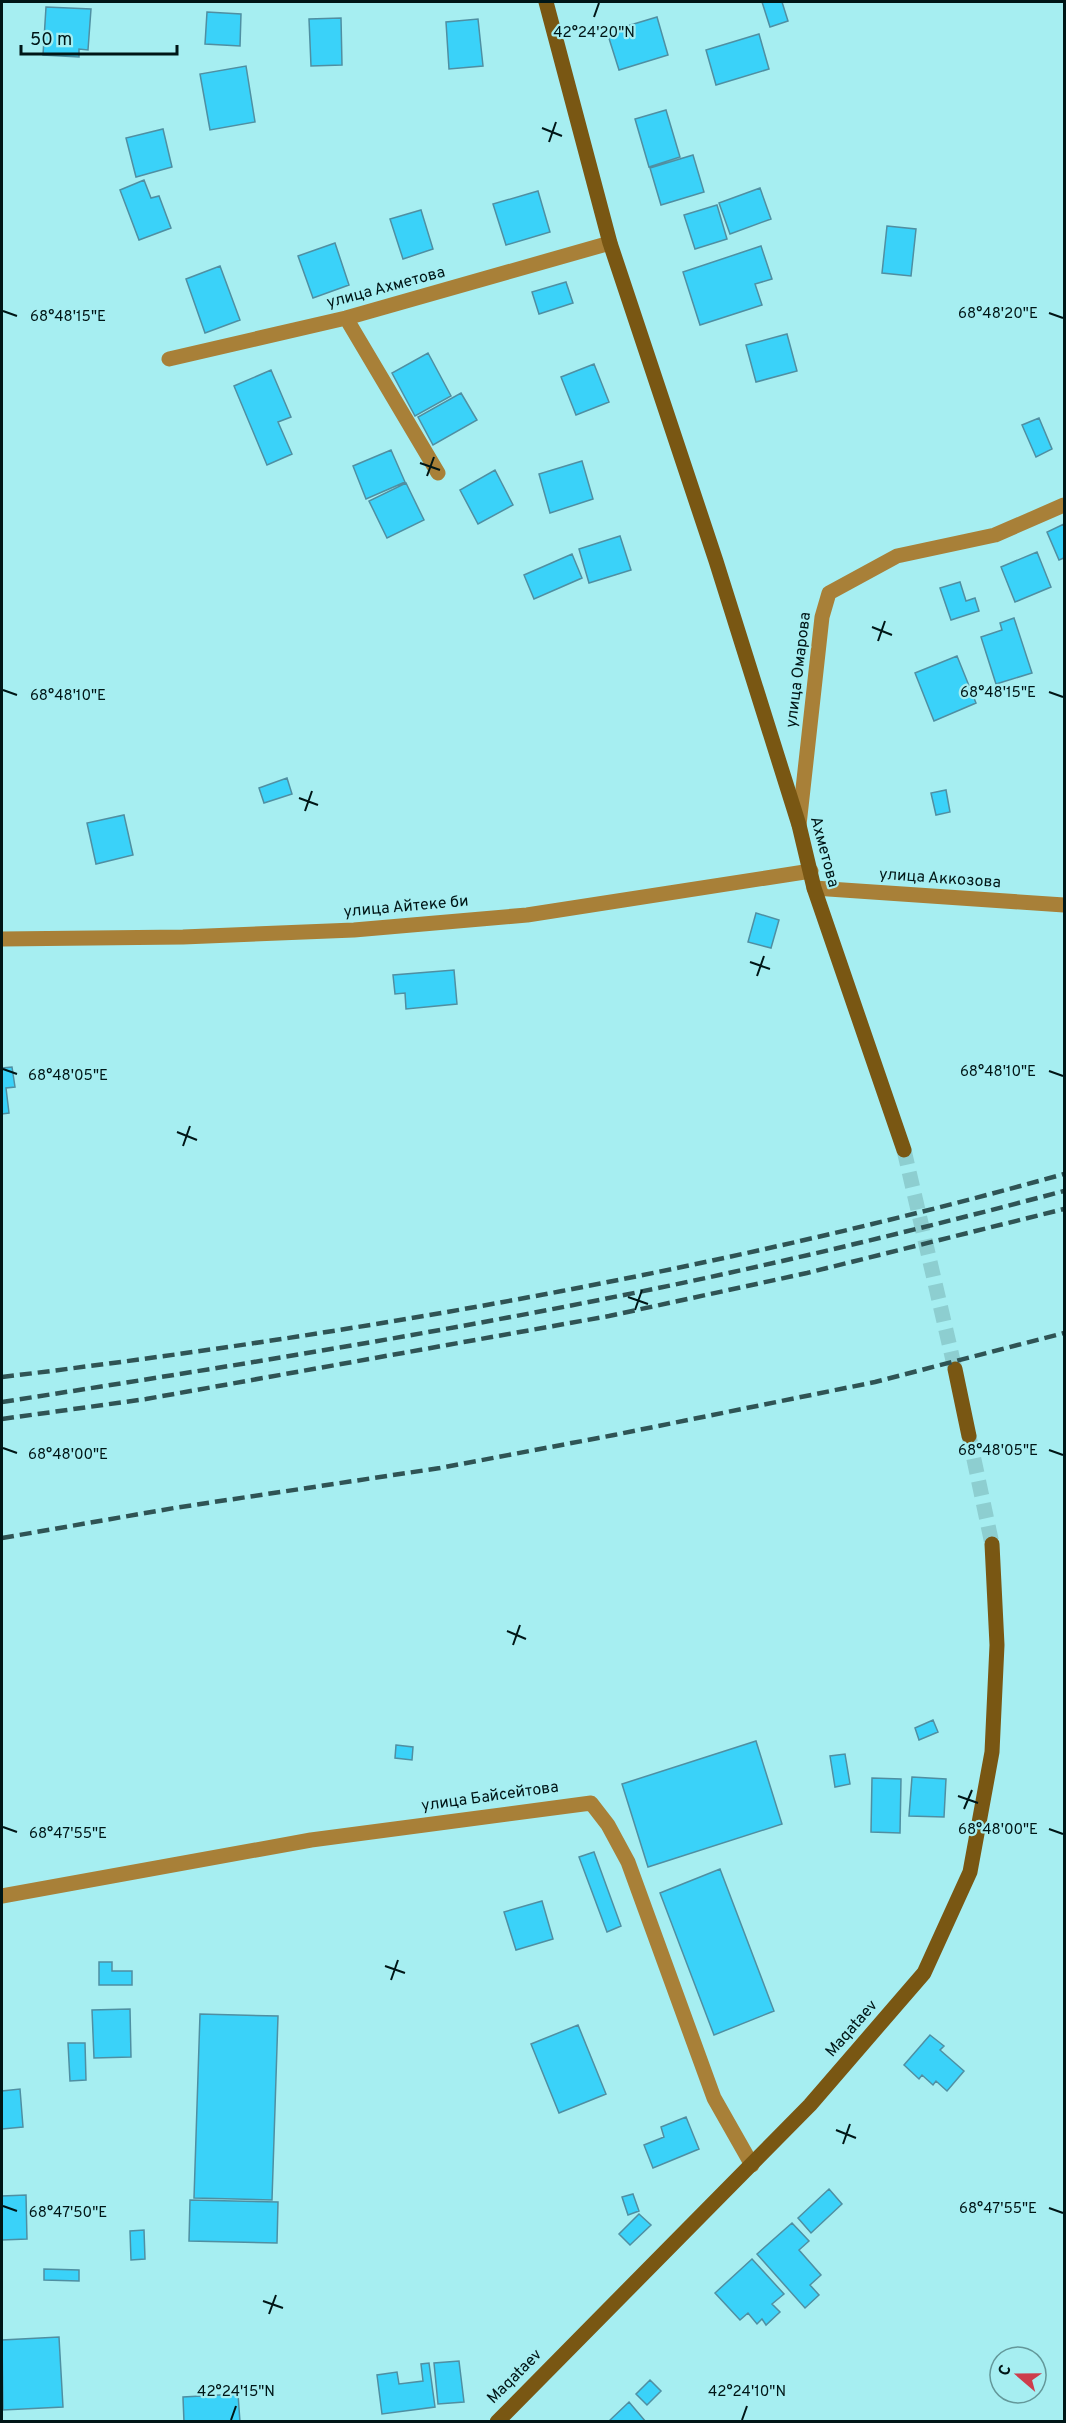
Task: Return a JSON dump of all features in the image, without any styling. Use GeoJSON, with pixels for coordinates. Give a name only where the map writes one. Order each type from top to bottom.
{"type":"FeatureCollection","features":[{"type":"Feature","properties":{"kind":"main road"},"geometry":{"type":"LineString","coordinates":[[546,2],[610,243]]}},
{"type":"Feature","properties":{"kind":"main road","name":"Ахметова"},"geometry":{"type":"LineString","coordinates":[[610,243],[716,561],[799,825],[814,888],[904,1150]]}},
{"type":"Feature","properties":{"kind":"main road"},"geometry":{"type":"LineString","coordinates":[[955,1369],[969,1436]]}},
{"type":"Feature","properties":{"kind":"main road","name":"Maqataev"},"geometry":{"type":"LineString","coordinates":[[497,2421],[810,2105],[924,1974],[970,1872],[992,1752],[997,1645],[992,1544]]}},
{"type":"Feature","properties":{"kind":"street","name":"улица Ахметова"},"geometry":{"type":"LineString","coordinates":[[169,359],[346,318],[610,243]]}},
{"type":"Feature","properties":{"kind":"street"},"geometry":{"type":"LineString","coordinates":[[346,318],[438,473]]}},
{"type":"Feature","properties":{"kind":"street","name":"улица Омарова"},"geometry":{"type":"LineString","coordinates":[[799,825],[822,617],[829,593],[897,556],[995,535],[1065,505]]}},
{"type":"Feature","properties":{"kind":"street","name":"улица Айтеке би"},"geometry":{"type":"LineString","coordinates":[[2,939],[183,938],[377,928],[526,915],[811,871]]}},
{"type":"Feature","properties":{"kind":"street","name":"улица Аккозова"},"geometry":{"type":"LineString","coordinates":[[814,888],[1065,905]]}},
{"type":"Feature","properties":{"kind":"street","name":"улица Байсейтова"},"geometry":{"type":"LineString","coordinates":[[2,1896],[311,1840],[591,1803],[608,1825],[628,1862],[714,2098],[752,2165]]}},
{"type":"Feature","properties":{"kind":"building"},"geometry":{"type":"Polygon","coordinates":[[[762,2],[782,2],[788,21],[770,27],[762,2]]]}},
{"type":"Feature","properties":{"kind":"building"},"geometry":{"type":"Polygon","coordinates":[[[46,7],[91,9],[88,50],[79,49],[79,57],[43,55],[46,7]]]}},
{"type":"Feature","properties":{"kind":"building"},"geometry":{"type":"Polygon","coordinates":[[[207,12],[241,14],[240,46],[205,44],[207,12]]]}},
{"type":"Feature","properties":{"kind":"building"},"geometry":{"type":"Polygon","coordinates":[[[657,17],[668,55],[619,70],[607,32],[657,17]]]}},
{"type":"Feature","properties":{"kind":"building"},"geometry":{"type":"Polygon","coordinates":[[[341,18],[342,65],[311,66],[309,19],[341,18]]]}},
{"type":"Feature","properties":{"kind":"building"},"geometry":{"type":"Polygon","coordinates":[[[478,19],[483,66],[449,69],[446,22],[478,19]]]}},
{"type":"Feature","properties":{"kind":"building"},"geometry":{"type":"Polygon","coordinates":[[[759,34],[769,69],[716,85],[706,50],[759,34]]]}},
{"type":"Feature","properties":{"kind":"building"},"geometry":{"type":"Polygon","coordinates":[[[246,66],[255,122],[210,130],[200,74],[246,66]]]}},
{"type":"Feature","properties":{"kind":"building"},"geometry":{"type":"Polygon","coordinates":[[[666,110],[680,157],[649,167],[635,119],[666,110]]]}},
{"type":"Feature","properties":{"kind":"building"},"geometry":{"type":"Polygon","coordinates":[[[163,129],[172,167],[136,177],[126,138],[163,129]]]}},
{"type":"Feature","properties":{"kind":"building"},"geometry":{"type":"Polygon","coordinates":[[[693,155],[704,192],[661,205],[650,168],[693,155]]]}},
{"type":"Feature","properties":{"kind":"building"},"geometry":{"type":"Polygon","coordinates":[[[144,180],[151,198],[159,196],[171,228],[139,240],[120,190],[144,180]]]}},
{"type":"Feature","properties":{"kind":"building"},"geometry":{"type":"Polygon","coordinates":[[[760,188],[771,219],[730,234],[719,203],[760,188]]]}},
{"type":"Feature","properties":{"kind":"building"},"geometry":{"type":"Polygon","coordinates":[[[538,191],[550,232],[506,245],[493,204],[538,191]]]}},
{"type":"Feature","properties":{"kind":"building"},"geometry":{"type":"Polygon","coordinates":[[[717,205],[727,239],[695,249],[684,215],[717,205]]]}},
{"type":"Feature","properties":{"kind":"building"},"geometry":{"type":"Polygon","coordinates":[[[421,210],[433,249],[403,259],[390,219],[421,210]]]}},
{"type":"Feature","properties":{"kind":"building"},"geometry":{"type":"Polygon","coordinates":[[[887,226],[916,229],[911,276],[882,273],[887,226]]]}},
{"type":"Feature","properties":{"kind":"building"},"geometry":{"type":"Polygon","coordinates":[[[335,243],[349,285],[313,298],[298,256],[335,243]]]}},
{"type":"Feature","properties":{"kind":"building"},"geometry":{"type":"Polygon","coordinates":[[[761,246],[772,279],[755,284],[762,305],[700,325],[683,272],[761,246]]]}},
{"type":"Feature","properties":{"kind":"building"},"geometry":{"type":"Polygon","coordinates":[[[220,266],[240,320],[205,333],[186,279],[220,266]]]}},
{"type":"Feature","properties":{"kind":"building"},"geometry":{"type":"Polygon","coordinates":[[[566,282],[573,303],[539,314],[532,292],[566,282]]]}},
{"type":"Feature","properties":{"kind":"building"},"geometry":{"type":"Polygon","coordinates":[[[787,334],[797,371],[756,382],[746,345],[787,334]]]}},
{"type":"Feature","properties":{"kind":"building"},"geometry":{"type":"Polygon","coordinates":[[[428,353],[451,396],[415,416],[392,373],[428,353]]]}},
{"type":"Feature","properties":{"kind":"building"},"geometry":{"type":"Polygon","coordinates":[[[594,364],[609,402],[576,415],[561,377],[594,364]]]}},
{"type":"Feature","properties":{"kind":"building"},"geometry":{"type":"Polygon","coordinates":[[[271,370],[291,417],[278,422],[292,454],[267,465],[234,386],[271,370]]]}},
{"type":"Feature","properties":{"kind":"building"},"geometry":{"type":"Polygon","coordinates":[[[461,393],[477,420],[433,445],[418,417],[461,393]]]}},
{"type":"Feature","properties":{"kind":"building"},"geometry":{"type":"Polygon","coordinates":[[[1039,418],[1052,449],[1036,457],[1022,425],[1039,418]]]}},
{"type":"Feature","properties":{"kind":"building"},"geometry":{"type":"Polygon","coordinates":[[[391,450],[405,482],[366,499],[353,466],[391,450]]]}},
{"type":"Feature","properties":{"kind":"building"},"geometry":{"type":"Polygon","coordinates":[[[582,461],[593,499],[550,513],[539,474],[582,461]]]}},
{"type":"Feature","properties":{"kind":"building"},"geometry":{"type":"Polygon","coordinates":[[[495,470],[513,505],[478,524],[460,490],[495,470]]]}},
{"type":"Feature","properties":{"kind":"building"},"geometry":{"type":"Polygon","coordinates":[[[406,483],[424,520],[387,538],[369,501],[406,483]]]}},
{"type":"Feature","properties":{"kind":"building"},"geometry":{"type":"Polygon","coordinates":[[[1064,524],[1064,558],[1059,560],[1047,532],[1064,524]]]}},
{"type":"Feature","properties":{"kind":"building"},"geometry":{"type":"Polygon","coordinates":[[[620,536],[631,570],[589,583],[579,549],[620,536]]]}},
{"type":"Feature","properties":{"kind":"building"},"geometry":{"type":"Polygon","coordinates":[[[1037,552],[1051,587],[1015,602],[1001,567],[1037,552]]]}},
{"type":"Feature","properties":{"kind":"building"},"geometry":{"type":"Polygon","coordinates":[[[572,554],[582,578],[534,599],[524,575],[572,554]]]}},
{"type":"Feature","properties":{"kind":"building"},"geometry":{"type":"Polygon","coordinates":[[[960,582],[966,601],[975,598],[979,611],[951,620],[940,588],[960,582]]]}},
{"type":"Feature","properties":{"kind":"building"},"geometry":{"type":"Polygon","coordinates":[[[1014,618],[1032,673],[996,684],[981,637],[1002,630],[1000,623],[1014,618]]]}},
{"type":"Feature","properties":{"kind":"building"},"geometry":{"type":"Polygon","coordinates":[[[957,656],[976,703],[934,721],[915,673],[957,656]]]}},
{"type":"Feature","properties":{"kind":"building"},"geometry":{"type":"Polygon","coordinates":[[[287,778],[292,794],[264,803],[259,788],[287,778]]]}},
{"type":"Feature","properties":{"kind":"building"},"geometry":{"type":"Polygon","coordinates":[[[946,790],[950,812],[936,815],[931,793],[946,790]]]}},
{"type":"Feature","properties":{"kind":"building"},"geometry":{"type":"Polygon","coordinates":[[[124,815],[133,855],[96,864],[87,823],[124,815]]]}},
{"type":"Feature","properties":{"kind":"building"},"geometry":{"type":"Polygon","coordinates":[[[756,913],[779,920],[771,948],[748,942],[756,913]]]}},
{"type":"Feature","properties":{"kind":"building"},"geometry":{"type":"Polygon","coordinates":[[[454,970],[457,1004],[406,1009],[405,993],[395,994],[393,975],[454,970]]]}},
{"type":"Feature","properties":{"kind":"building"},"geometry":{"type":"Polygon","coordinates":[[[12,1067],[15,1087],[6,1088],[9,1113],[2,1114],[2,1068],[12,1067]]]}},
{"type":"Feature","properties":{"kind":"building"},"geometry":{"type":"Polygon","coordinates":[[[933,1720],[938,1732],[919,1740],[915,1728],[933,1720]]]}},
{"type":"Feature","properties":{"kind":"building"},"geometry":{"type":"Polygon","coordinates":[[[756,1741],[782,1824],[648,1867],[622,1784],[756,1741]]]}},
{"type":"Feature","properties":{"kind":"building"},"geometry":{"type":"Polygon","coordinates":[[[396,1745],[413,1747],[412,1760],[395,1758],[396,1745]]]}},
{"type":"Feature","properties":{"kind":"building"},"geometry":{"type":"Polygon","coordinates":[[[845,1754],[850,1784],[835,1787],[830,1756],[845,1754]]]}},
{"type":"Feature","properties":{"kind":"building"},"geometry":{"type":"Polygon","coordinates":[[[912,1777],[946,1779],[944,1817],[909,1816],[912,1777]]]}},
{"type":"Feature","properties":{"kind":"building"},"geometry":{"type":"Polygon","coordinates":[[[872,1778],[901,1779],[900,1833],[871,1832],[872,1778]]]}},
{"type":"Feature","properties":{"kind":"building"},"geometry":{"type":"Polygon","coordinates":[[[594,1852],[621,1926],[607,1932],[579,1857],[594,1852]]]}},
{"type":"Feature","properties":{"kind":"building"},"geometry":{"type":"Polygon","coordinates":[[[720,1869],[774,2011],[714,2035],[660,1893],[720,1869]]]}},
{"type":"Feature","properties":{"kind":"building"},"geometry":{"type":"Polygon","coordinates":[[[542,1901],[553,1939],[516,1950],[504,1912],[542,1901]]]}},
{"type":"Feature","properties":{"kind":"building"},"geometry":{"type":"Polygon","coordinates":[[[99,1962],[112,1962],[112,1971],[132,1971],[132,1985],[99,1985],[99,1962]]]}},
{"type":"Feature","properties":{"kind":"building"},"geometry":{"type":"Polygon","coordinates":[[[130,2009],[131,2057],[94,2058],[92,2010],[130,2009]]]}},
{"type":"Feature","properties":{"kind":"building"},"geometry":{"type":"Polygon","coordinates":[[[200,2014],[278,2016],[272,2200],[194,2198],[200,2014]]]}},
{"type":"Feature","properties":{"kind":"building"},"geometry":{"type":"Polygon","coordinates":[[[578,2025],[606,2094],[559,2113],[531,2044],[578,2025]]]}},
{"type":"Feature","properties":{"kind":"building"},"geometry":{"type":"Polygon","coordinates":[[[930,2035],[944,2046],[940,2050],[964,2071],[947,2091],[936,2081],[933,2085],[922,2075],[919,2079],[904,2065],[930,2035]]]}},
{"type":"Feature","properties":{"kind":"building"},"geometry":{"type":"Polygon","coordinates":[[[68,2043],[85,2043],[86,2080],[70,2081],[68,2043]]]}},
{"type":"Feature","properties":{"kind":"building"},"geometry":{"type":"Polygon","coordinates":[[[20,2089],[23,2127],[2,2129],[2,2091],[20,2089]]]}},
{"type":"Feature","properties":{"kind":"building"},"geometry":{"type":"Polygon","coordinates":[[[686,2117],[699,2149],[653,2168],[644,2145],[664,2137],[661,2127],[686,2117]]]}},
{"type":"Feature","properties":{"kind":"building"},"geometry":{"type":"Polygon","coordinates":[[[829,2189],[842,2204],[811,2233],[798,2218],[829,2189]]]}},
{"type":"Feature","properties":{"kind":"building"},"geometry":{"type":"Polygon","coordinates":[[[633,2194],[639,2211],[628,2215],[622,2197],[633,2194]]]}},
{"type":"Feature","properties":{"kind":"building"},"geometry":{"type":"Polygon","coordinates":[[[26,2195],[27,2239],[2,2240],[2,2196],[26,2195]]]}},
{"type":"Feature","properties":{"kind":"building"},"geometry":{"type":"Polygon","coordinates":[[[190,2200],[278,2202],[277,2243],[189,2241],[190,2200]]]}},
{"type":"Feature","properties":{"kind":"building"},"geometry":{"type":"Polygon","coordinates":[[[639,2214],[651,2225],[630,2245],[619,2234],[639,2214]]]}},
{"type":"Feature","properties":{"kind":"building"},"geometry":{"type":"Polygon","coordinates":[[[792,2223],[809,2241],[799,2250],[821,2275],[810,2285],[819,2295],[805,2308],[757,2254],[792,2223]]]}},
{"type":"Feature","properties":{"kind":"building"},"geometry":{"type":"Polygon","coordinates":[[[144,2230],[145,2259],[131,2260],[130,2231],[144,2230]]]}},
{"type":"Feature","properties":{"kind":"building"},"geometry":{"type":"Polygon","coordinates":[[[752,2259],[784,2294],[772,2304],[780,2312],[766,2325],[762,2319],[757,2324],[748,2313],[740,2320],[715,2293],[752,2259]]]}},
{"type":"Feature","properties":{"kind":"building"},"geometry":{"type":"Polygon","coordinates":[[[44,2269],[79,2270],[79,2281],[44,2280],[44,2269]]]}},
{"type":"Feature","properties":{"kind":"building"},"geometry":{"type":"Polygon","coordinates":[[[59,2337],[63,2407],[3,2410],[2,2340],[59,2337]]]}},
{"type":"Feature","properties":{"kind":"building"},"geometry":{"type":"Polygon","coordinates":[[[459,2361],[464,2402],[438,2404],[434,2363],[459,2361]]]}},
{"type":"Feature","properties":{"kind":"building"},"geometry":{"type":"Polygon","coordinates":[[[429,2363],[435,2407],[382,2414],[377,2375],[397,2372],[399,2384],[423,2381],[421,2364],[429,2363]]]}},
{"type":"Feature","properties":{"kind":"building"},"geometry":{"type":"Polygon","coordinates":[[[650,2380],[661,2391],[647,2405],[636,2394],[650,2380]]]}},
{"type":"Feature","properties":{"kind":"building"},"geometry":{"type":"Polygon","coordinates":[[[238,2394],[240,2422],[184,2422],[183,2397],[238,2394]]]}},
{"type":"Feature","properties":{"kind":"building"},"geometry":{"type":"Polygon","coordinates":[[[629,2402],[646,2422],[608,2422],[629,2402]]]}},
{"type":"Feature","properties":{"kind":"tunnel"},"geometry":{"type":"LineString","coordinates":[[904,1150],[955,1369]]}},
{"type":"Feature","properties":{"kind":"tunnel"},"geometry":{"type":"LineString","coordinates":[[969,1436],[992,1544]]}},
{"type":"Feature","properties":{"kind":"railway"},"geometry":{"type":"LineString","coordinates":[[2,1377],[270,1341],[537,1296],[802,1241],[1064,1174]]}},
{"type":"Feature","properties":{"kind":"railway"},"geometry":{"type":"LineString","coordinates":[[2,1402],[388,1339],[619,1296],[843,1247],[1064,1191]]}},
{"type":"Feature","properties":{"kind":"railway"},"geometry":{"type":"LineString","coordinates":[[2,1419],[146,1399],[609,1316],[807,1273],[1064,1209]]}},
{"type":"Feature","properties":{"kind":"railway"},"geometry":{"type":"LineString","coordinates":[[2,1538],[174,1508],[440,1468],[614,1435],[875,1382],[1064,1333]]}}]}
